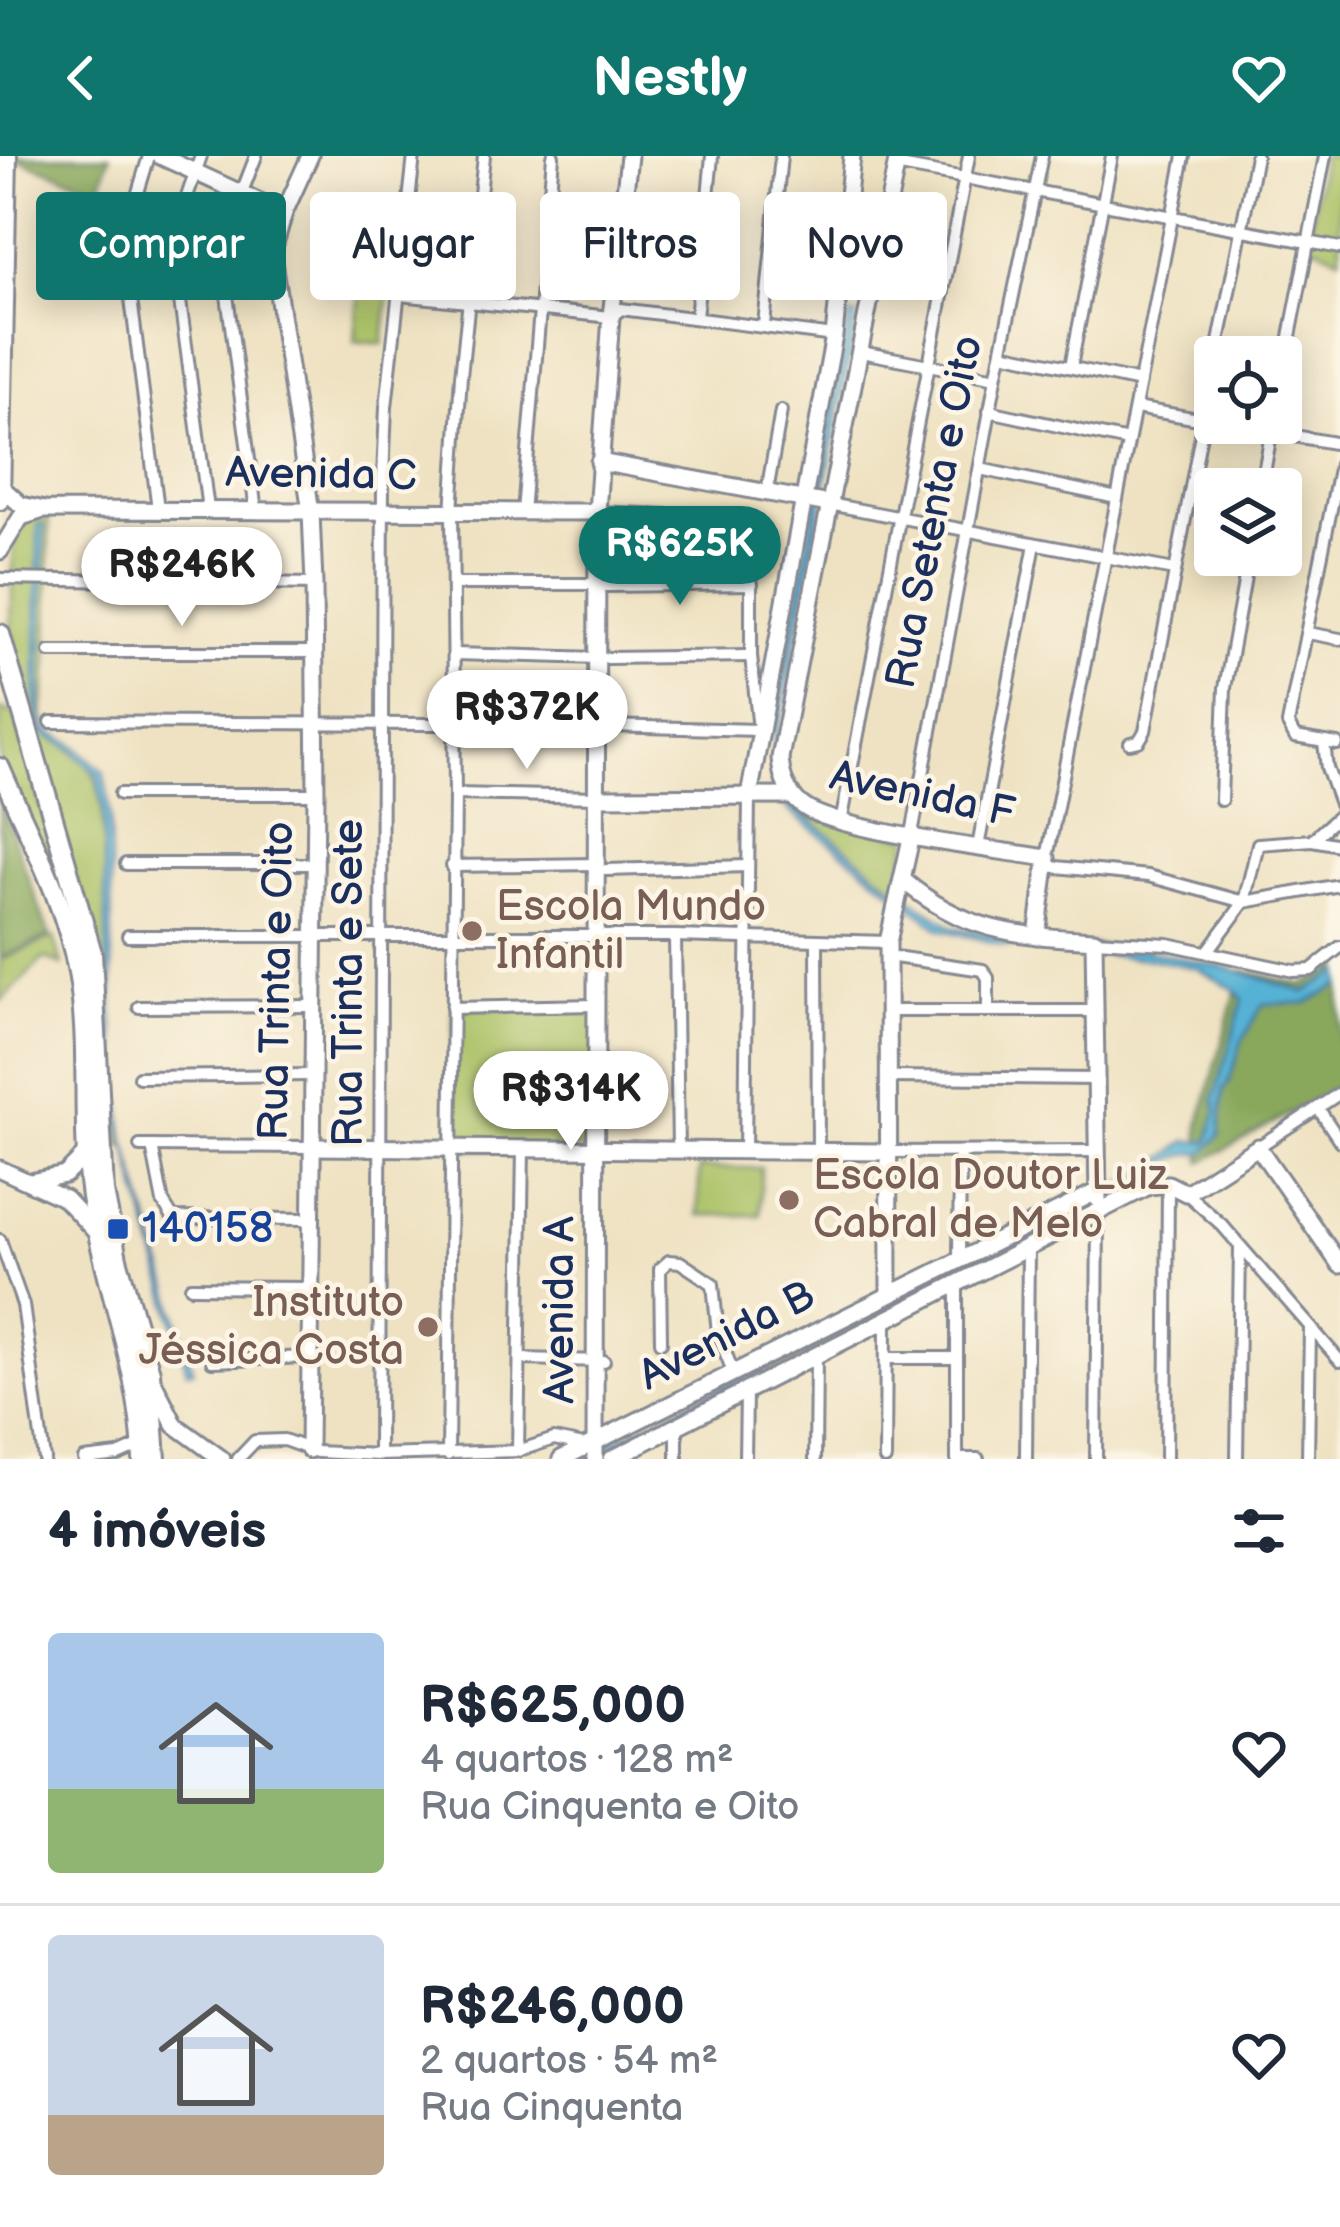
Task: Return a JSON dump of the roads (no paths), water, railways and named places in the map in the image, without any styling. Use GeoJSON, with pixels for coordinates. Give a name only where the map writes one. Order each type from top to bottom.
{"type":"FeatureCollection","features":[{"type":"Feature","properties":{"kind":"highway"},"geometry":{"type":"LineString","coordinates":[[0,500],[7,156]]}},
{"type":"Feature","properties":{"kind":"highway"},"geometry":{"type":"LineString","coordinates":[[0,637],[0,678]]}},
{"type":"Feature","properties":{"kind":"highway"},"geometry":{"type":"LineString","coordinates":[[0,637],[92,953],[104,1192],[117,1259],[150,1372],[142,1453]]}},
{"type":"Feature","properties":{"kind":"highway"},"geometry":{"type":"LineString","coordinates":[[0,706],[24,720]]}},
{"type":"Feature","properties":{"kind":"highway"},"geometry":{"type":"LineString","coordinates":[[0,768],[58,905],[78,970],[88,1152],[98,1236],[135,1379],[142,1453]]}},
{"type":"Feature","properties":{"kind":"street"},"geometry":{"type":"LineString","coordinates":[[149,156],[132,207],[126,260],[158,509]]}},
{"type":"Feature","properties":{"kind":"street"},"geometry":{"type":"LineString","coordinates":[[160,156],[197,164],[236,192]]}},
{"type":"Feature","properties":{"kind":"street"},"geometry":{"type":"LineString","coordinates":[[240,192],[256,156]]}},
{"type":"Feature","properties":{"kind":"street","name":"Rua Trinta e Oito"},"geometry":{"type":"LineString","coordinates":[[286,209],[310,156]]}},
{"type":"Feature","properties":{"kind":"street","name":"Rua Trinta e Sete"},"geometry":{"type":"LineString","coordinates":[[410,192],[414,156]]}},
{"type":"Feature","properties":{"kind":"street"},"geometry":{"type":"LineString","coordinates":[[448,1455],[455,794],[452,512],[484,156]]}},
{"type":"Feature","properties":{"kind":"street"},"geometry":{"type":"LineString","coordinates":[[523,512],[553,156]]}},
{"type":"Feature","properties":{"kind":"street","name":"Avenida A"},"geometry":{"type":"LineString","coordinates":[[600,1448],[602,512],[632,156]]}},
{"type":"Feature","properties":{"kind":"street"},"geometry":{"type":"LineString","coordinates":[[696,318],[712,156]]}},
{"type":"Feature","properties":{"kind":"street"},"geometry":{"type":"LineString","coordinates":[[764,326],[782,156]]}},
{"type":"Feature","properties":{"kind":"street"},"geometry":{"type":"LineString","coordinates":[[745,1152],[749,796],[834,336],[852,156]]}},
{"type":"Feature","properties":{"kind":"street"},"geometry":{"type":"LineString","coordinates":[[841,823],[969,156]]}},
{"type":"Feature","properties":{"kind":"street","name":"Rua Setenta e Oito"},"geometry":{"type":"LineString","coordinates":[[889,1294],[889,949],[989,411],[1042,156]]}},
{"type":"Feature","properties":{"kind":"street"},"geometry":{"type":"LineString","coordinates":[[1071,366],[1112,156]]}},
{"type":"Feature","properties":{"kind":"street"},"geometry":{"type":"LineString","coordinates":[[1037,936],[1047,862],[1184,156]]}},
{"type":"Feature","properties":{"kind":"street"},"geometry":{"type":"LineString","coordinates":[[1220,336],[1256,156]]}},
{"type":"Feature","properties":{"kind":"street"},"geometry":{"type":"LineString","coordinates":[[1291,336],[1325,156]]}},
{"type":"Feature","properties":{"kind":"street"},"geometry":{"type":"LineString","coordinates":[[897,161],[964,179],[1340,248]]}},
{"type":"Feature","properties":{"kind":"street","name":"Avenida F"},"geometry":{"type":"LineString","coordinates":[[897,161],[779,758],[789,796],[841,823],[1148,876],[1244,902]]}},
{"type":"Feature","properties":{"kind":"street"},"geometry":{"type":"LineString","coordinates":[[197,164],[181,214],[176,271],[208,509]]}},
{"type":"Feature","properties":{"kind":"street"},"geometry":{"type":"LineString","coordinates":[[228,300],[256,511]]}},
{"type":"Feature","properties":{"kind":"street","name":"Rua Trinta e Oito"},"geometry":{"type":"LineString","coordinates":[[279,300],[311,512],[314,584],[309,1450]]}},
{"type":"Feature","properties":{"kind":"street","name":"Rua Trinta e Sete"},"geometry":{"type":"LineString","coordinates":[[379,1454],[384,512],[386,406],[399,300]]}},
{"type":"Feature","properties":{"kind":"street"},"geometry":{"type":"LineString","coordinates":[[442,300],[696,318],[834,336]]}},
{"type":"Feature","properties":{"kind":"street"},"geometry":{"type":"LineString","coordinates":[[861,352],[996,377]]}},
{"type":"Feature","properties":{"kind":"street"},"geometry":{"type":"LineString","coordinates":[[1001,353],[1140,382]]}},
{"type":"Feature","properties":{"kind":"street"},"geometry":{"type":"LineString","coordinates":[[1136,408],[1194,419]]}},
{"type":"Feature","properties":{"kind":"street"},"geometry":{"type":"LineString","coordinates":[[767,492],[781,411]]}},
{"type":"Feature","properties":{"kind":"street"},"geometry":{"type":"LineString","coordinates":[[989,411],[1128,441]]}},
{"type":"Feature","properties":{"kind":"street"},"geometry":{"type":"LineString","coordinates":[[1302,435],[1340,444]]}},
{"type":"Feature","properties":{"kind":"street"},"geometry":{"type":"LineString","coordinates":[[1130,743],[1139,741],[1144,731],[1198,444]]}},
{"type":"Feature","properties":{"kind":"street"},"geometry":{"type":"LineString","coordinates":[[604,462],[1174,570]]}},
{"type":"Feature","properties":{"kind":"street"},"geometry":{"type":"LineString","coordinates":[[1340,464],[1288,724],[1295,737],[1331,744],[1327,768],[1340,804]]}},
{"type":"Feature","properties":{"kind":"street"},"geometry":{"type":"LineString","coordinates":[[980,469],[1117,498]]}},
{"type":"Feature","properties":{"kind":"street"},"geometry":{"type":"LineString","coordinates":[[0,486],[21,505],[45,510]]}},
{"type":"Feature","properties":{"kind":"street"},"geometry":{"type":"LineString","coordinates":[[0,550],[21,517],[45,510]]}},
{"type":"Feature","properties":{"kind":"street","name":"Avenida C"},"geometry":{"type":"LineString","coordinates":[[45,510],[602,512]]}},
{"type":"Feature","properties":{"kind":"street"},"geometry":{"type":"LineString","coordinates":[[602,512],[738,518],[749,525],[751,656],[759,730]]}},
{"type":"Feature","properties":{"kind":"street"},"geometry":{"type":"LineString","coordinates":[[978,847],[1035,544]]}},
{"type":"Feature","properties":{"kind":"street"},"geometry":{"type":"LineString","coordinates":[[1221,800],[1225,688],[1245,576]]}},
{"type":"Feature","properties":{"kind":"street"},"geometry":{"type":"LineString","coordinates":[[0,579],[314,584]]}},
{"type":"Feature","properties":{"kind":"street"},"geometry":{"type":"LineString","coordinates":[[455,584],[752,584]]}},
{"type":"Feature","properties":{"kind":"street"},"geometry":{"type":"LineString","coordinates":[[1308,634],[1340,639]]}},
{"type":"Feature","properties":{"kind":"street"},"geometry":{"type":"LineString","coordinates":[[50,652],[314,652]]}},
{"type":"Feature","properties":{"kind":"street"},"geometry":{"type":"LineString","coordinates":[[455,654],[751,656]]}},
{"type":"Feature","properties":{"kind":"street"},"geometry":{"type":"LineString","coordinates":[[51,722],[759,730]]}},
{"type":"Feature","properties":{"kind":"street"},"geometry":{"type":"LineString","coordinates":[[120,794],[316,794]]}},
{"type":"Feature","properties":{"kind":"street"},"geometry":{"type":"LineString","coordinates":[[455,794],[789,796]]}},
{"type":"Feature","properties":{"kind":"street"},"geometry":{"type":"LineString","coordinates":[[1312,840],[1340,815]]}},
{"type":"Feature","properties":{"kind":"street"},"geometry":{"type":"LineString","coordinates":[[1208,951],[1244,902],[1258,844],[1312,840],[1340,845]]}},
{"type":"Feature","properties":{"kind":"street"},"geometry":{"type":"LineString","coordinates":[[126,864],[314,863]]}},
{"type":"Feature","properties":{"kind":"street"},"geometry":{"type":"LineString","coordinates":[[452,866],[748,866]]}},
{"type":"Feature","properties":{"kind":"street"},"geometry":{"type":"LineString","coordinates":[[1244,902],[1340,885]]}},
{"type":"Feature","properties":{"kind":"street"},"geometry":{"type":"LineString","coordinates":[[901,888],[955,917],[1094,946],[1168,944],[1294,971],[1311,970],[1340,947]]}},
{"type":"Feature","properties":{"kind":"street"},"geometry":{"type":"LineString","coordinates":[[128,936],[817,940],[889,949],[983,970],[988,978],[988,1011]]}},
{"type":"Feature","properties":{"kind":"street"},"geometry":{"type":"LineString","coordinates":[[675,937],[678,1150]]}},
{"type":"Feature","properties":{"kind":"street","name":"Avenida A"},"geometry":{"type":"LineString","coordinates":[[601,938],[596,1005],[601,1148]]}},
{"type":"Feature","properties":{"kind":"street"},"geometry":{"type":"LineString","coordinates":[[817,940],[818,1152]]}},
{"type":"Feature","properties":{"kind":"street"},"geometry":{"type":"LineString","coordinates":[[1094,946],[1096,1459]]}},
{"type":"Feature","properties":{"kind":"street"},"geometry":{"type":"LineString","coordinates":[[452,1008],[596,1005]]}},
{"type":"Feature","properties":{"kind":"street"},"geometry":{"type":"LineString","coordinates":[[139,1006],[313,1006]]}},
{"type":"Feature","properties":{"kind":"street"},"geometry":{"type":"LineString","coordinates":[[888,1011],[1094,1011]]}},
{"type":"Feature","properties":{"kind":"street"},"geometry":{"type":"LineString","coordinates":[[139,1077],[311,1075]]}},
{"type":"Feature","properties":{"kind":"street"},"geometry":{"type":"LineString","coordinates":[[888,1077],[1098,1079]]}},
{"type":"Feature","properties":{"kind":"street"},"geometry":{"type":"LineString","coordinates":[[1186,1193],[1340,1093]]}},
{"type":"Feature","properties":{"kind":"street"},"geometry":{"type":"LineString","coordinates":[[1318,1108],[1340,1141]]}},
{"type":"Feature","properties":{"kind":"street"},"geometry":{"type":"LineString","coordinates":[[310,1219],[177,1219],[165,1210],[146,1146],[1098,1151]]}},
{"type":"Feature","properties":{"kind":"street"},"geometry":{"type":"LineString","coordinates":[[1258,1147],[1340,1265]]}},
{"type":"Feature","properties":{"kind":"street"},"geometry":{"type":"LineString","coordinates":[[518,1451],[523,1149]]}},
{"type":"Feature","properties":{"kind":"street"},"geometry":{"type":"LineString","coordinates":[[29,1182],[65,1175],[88,1152]]}},
{"type":"Feature","properties":{"kind":"street"},"geometry":{"type":"LineString","coordinates":[[959,1259],[961,1153]]}},
{"type":"Feature","properties":{"kind":"street"},"geometry":{"type":"LineString","coordinates":[[0,1157],[0,1169],[65,1199],[98,1236]]}},
{"type":"Feature","properties":{"kind":"street"},"geometry":{"type":"LineString","coordinates":[[1166,1459],[1168,1184],[1186,1193],[1240,1246],[1340,1361]]}},
{"type":"Feature","properties":{"kind":"street","name":"Avenida B"},"geometry":{"type":"LineString","coordinates":[[561,1459],[677,1427],[1149,1186],[1168,1184]]}},
{"type":"Feature","properties":{"kind":"street","name":"Avenida B"},"geometry":{"type":"LineString","coordinates":[[600,1448],[733,1372],[1098,1191]]}},
{"type":"Feature","properties":{"kind":"street"},"geometry":{"type":"LineString","coordinates":[[0,1240],[22,1305],[44,1459]]}},
{"type":"Feature","properties":{"kind":"street"},"geometry":{"type":"LineString","coordinates":[[1238,1459],[1240,1246]]}},
{"type":"Feature","properties":{"kind":"street"},"geometry":{"type":"LineString","coordinates":[[1026,1459],[1028,1248]]}},
{"type":"Feature","properties":{"kind":"street"},"geometry":{"type":"LineString","coordinates":[[661,1342],[660,1269],[668,1262],[680,1262],[716,1290],[718,1334],[733,1372]]}},
{"type":"Feature","properties":{"kind":"street"},"geometry":{"type":"LineString","coordinates":[[957,1285],[957,1459],[978,1459]]}},
{"type":"Feature","properties":{"kind":"street"},"geometry":{"type":"LineString","coordinates":[[190,1287],[310,1288]]}},
{"type":"Feature","properties":{"kind":"street"},"geometry":{"type":"LineString","coordinates":[[885,1459],[886,1322]]}},
{"type":"Feature","properties":{"kind":"street"},"geometry":{"type":"LineString","coordinates":[[1308,1459],[1310,1327]]}},
{"type":"Feature","properties":{"kind":"street"},"geometry":{"type":"LineString","coordinates":[[212,1361],[308,1357]]}},
{"type":"Feature","properties":{"kind":"street"},"geometry":{"type":"LineString","coordinates":[[815,1459],[816,1357]]}},
{"type":"Feature","properties":{"kind":"street"},"geometry":{"type":"LineString","coordinates":[[886,1358],[957,1358]]}},
{"type":"Feature","properties":{"kind":"street"},"geometry":{"type":"LineString","coordinates":[[521,1359],[600,1361]]}},
{"type":"Feature","properties":{"kind":"street"},"geometry":{"type":"LineString","coordinates":[[150,1372],[175,1425],[222,1459]]}},
{"type":"Feature","properties":{"kind":"street"},"geometry":{"type":"LineString","coordinates":[[746,1392],[746,1459]]}},
{"type":"Feature","properties":{"kind":"street"},"geometry":{"type":"LineString","coordinates":[[677,1427],[677,1459]]}},
{"type":"Feature","properties":{"kind":"street"},"geometry":{"type":"LineString","coordinates":[[238,1459],[255,1441],[284,1440],[309,1450],[379,1454],[518,1451],[554,1439],[600,1448]]}},
{"type":"Feature","properties":{"kind":"street"},"geometry":{"type":"LineString","coordinates":[[84,1459],[142,1453]]}},
{"type":"Feature","properties":{"kind":"water"},"geometry":{"type":"Polygon","coordinates":[[[849,315],[857,315],[778,739],[776,775],[786,800],[888,883],[953,927],[1021,940],[1141,949],[1232,969],[1305,992],[1340,971],[1340,985],[1307,1003],[1263,1004],[1224,1088],[1220,1135],[1204,1153],[1171,1160],[1123,1190],[590,1459],[577,1459],[1077,1208],[1187,1141],[1208,1142],[1217,1110],[1214,1100],[1243,999],[1235,990],[1196,968],[1004,945],[940,929],[788,810],[773,788],[774,725],[849,315]]]}},
{"type":"Feature","properties":{"kind":"water"},"geometry":{"type":"Polygon","coordinates":[[[38,524],[44,524],[40,717],[46,730],[73,744],[104,772],[110,813],[113,1013],[124,1134],[193,1370],[187,1371],[117,1111],[108,1003],[103,810],[97,775],[71,749],[43,734],[35,719],[38,524]]]}},
{"type":"Feature","properties":{"kind":"place","name":"Escola Mundo Infantil"},"geometry":{"type":"Point","coordinates":[472,931]}},
{"type":"Feature","properties":{"kind":"place","name":"Escola Doutor Luiz Cabral de Melo"},"geometry":{"type":"Point","coordinates":[789,1200]}},
{"type":"Feature","properties":{"kind":"place","name":"140158"},"geometry":{"type":"Point","coordinates":[118,1229]}},
{"type":"Feature","properties":{"kind":"place","name":"Instituto Jéssica Costa"},"geometry":{"type":"Point","coordinates":[428,1327]}}]}
